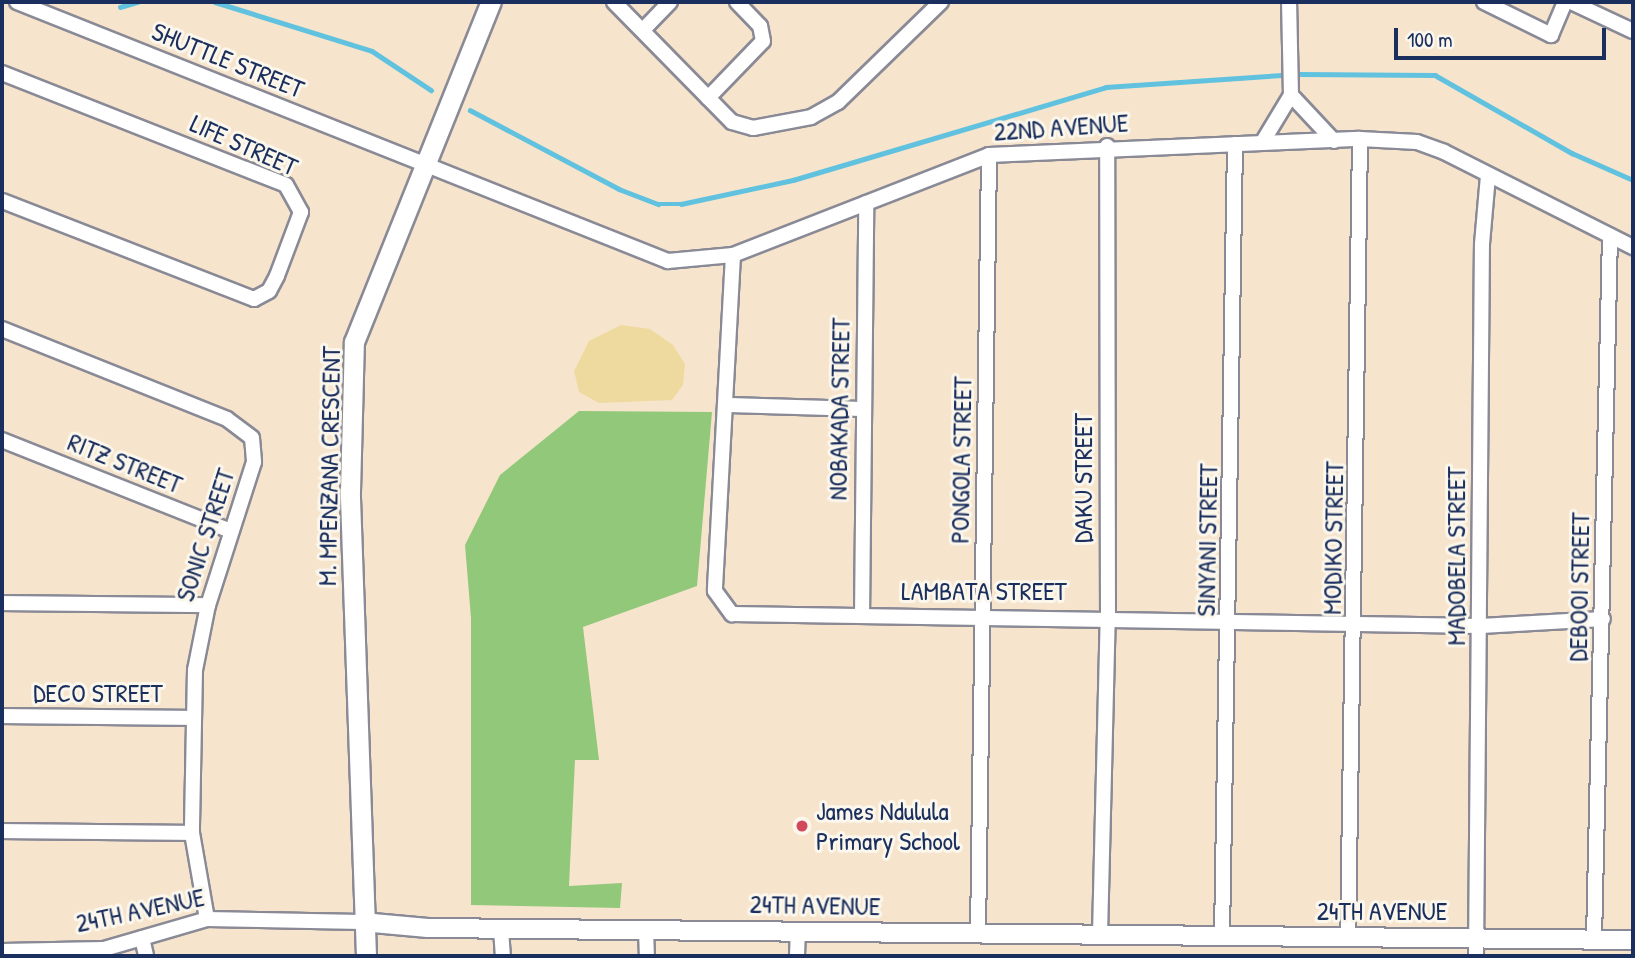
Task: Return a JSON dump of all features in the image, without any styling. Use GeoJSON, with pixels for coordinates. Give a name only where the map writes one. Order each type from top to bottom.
{"type":"FeatureCollection","features":[{"type":"Feature","properties":{"kind":"main road","name":"M. MPENZANA CRESCENT"},"geometry":{"type":"LineString","coordinates":[[366,956],[362,922],[350,491],[354,342],[421,162],[491,2]]}},
{"type":"Feature","properties":{"kind":"street","name":"SHUTTLE STREET"},"geometry":{"type":"LineString","coordinates":[[17,2],[421,162]]}},
{"type":"Feature","properties":{"kind":"street"},"geometry":{"type":"LineString","coordinates":[[614,2],[708,98],[744,128],[811,117],[838,102],[941,2]]}},
{"type":"Feature","properties":{"kind":"street"},"geometry":{"type":"LineString","coordinates":[[643,30],[670,2]]}},
{"type":"Feature","properties":{"kind":"street"},"geometry":{"type":"LineString","coordinates":[[708,98],[763,41],[760,26],[737,2]]}},
{"type":"Feature","properties":{"kind":"street"},"geometry":{"type":"LineString","coordinates":[[1262,143],[1291,94],[1290,2]]}},
{"type":"Feature","properties":{"kind":"street"},"geometry":{"type":"LineString","coordinates":[[1483,2],[1550,34],[1565,2]]}},
{"type":"Feature","properties":{"kind":"street"},"geometry":{"type":"LineString","coordinates":[[1571,2],[1633,31]]}},
{"type":"Feature","properties":{"kind":"street","name":"LIFE STREET"},"geometry":{"type":"LineString","coordinates":[[2,73],[286,186],[301,212],[269,291],[254,299],[2,201]]}},
{"type":"Feature","properties":{"kind":"street"},"geometry":{"type":"LineString","coordinates":[[1291,94],[1334,141]]}},
{"type":"Feature","properties":{"kind":"street","name":"22ND AVENUE"},"geometry":{"type":"LineString","coordinates":[[421,162],[668,261],[733,255],[989,155],[1107,146],[1360,139],[1417,142],[1633,247]]}},
{"type":"Feature","properties":{"kind":"street","name":"MODIKO STREET"},"geometry":{"type":"LineString","coordinates":[[1348,938],[1356,620],[1360,139]]}},
{"type":"Feature","properties":{"kind":"street","name":"SINYANI STREET"},"geometry":{"type":"LineString","coordinates":[[1222,936],[1231,619],[1235,144]]}},
{"type":"Feature","properties":{"kind":"street","name":"DAKU STREET"},"geometry":{"type":"LineString","coordinates":[[1100,935],[1108,616],[1107,146]]}},
{"type":"Feature","properties":{"kind":"street","name":"PONGOLA STREET"},"geometry":{"type":"LineString","coordinates":[[978,934],[989,155]]}},
{"type":"Feature","properties":{"kind":"street","name":"MADOBELA STREET"},"geometry":{"type":"LineString","coordinates":[[1476,956],[1481,626],[1482,244],[1488,176]]}},
{"type":"Feature","properties":{"kind":"street","name":"NOBAKADA STREET"},"geometry":{"type":"LineString","coordinates":[[862,616],[866,203]]}},
{"type":"Feature","properties":{"kind":"street","name":"DEBOOI STREET"},"geometry":{"type":"LineString","coordinates":[[1594,940],[1603,619],[1609,236]]}},
{"type":"Feature","properties":{"kind":"street","name":"LAMBATA STREET"},"geometry":{"type":"LineString","coordinates":[[733,255],[719,603],[737,615],[984,614],[1356,620],[1481,626],[1603,619]]}},
{"type":"Feature","properties":{"kind":"street","name":"SONIC STREET"},"geometry":{"type":"LineString","coordinates":[[2,328],[248,432],[254,463],[208,605],[193,718],[192,833],[207,919]]}},
{"type":"Feature","properties":{"kind":"street"},"geometry":{"type":"LineString","coordinates":[[728,405],[863,410]]}},
{"type":"Feature","properties":{"kind":"street","name":"RITZ STREET"},"geometry":{"type":"LineString","coordinates":[[2,440],[231,531]]}},
{"type":"Feature","properties":{"kind":"street"},"geometry":{"type":"LineString","coordinates":[[2,603],[208,605]]}},
{"type":"Feature","properties":{"kind":"street","name":"DECO STREET"},"geometry":{"type":"LineString","coordinates":[[2,716],[193,718]]}},
{"type":"Feature","properties":{"kind":"street"},"geometry":{"type":"LineString","coordinates":[[2,831],[192,833]]}},
{"type":"Feature","properties":{"kind":"street","name":"24TH AVENUE"},"geometry":{"type":"LineString","coordinates":[[2,951],[40,954],[104,949],[207,919],[362,922],[501,929],[798,930],[1348,938],[1476,936],[1633,940]]}},
{"type":"Feature","properties":{"kind":"street"},"geometry":{"type":"LineString","coordinates":[[501,929],[503,956]]}},
{"type":"Feature","properties":{"kind":"street"},"geometry":{"type":"LineString","coordinates":[[646,930],[647,956]]}},
{"type":"Feature","properties":{"kind":"street"},"geometry":{"type":"LineString","coordinates":[[797,956],[798,930]]}},
{"type":"Feature","properties":{"kind":"street"},"geometry":{"type":"LineString","coordinates":[[142,938],[146,956]]}},
{"type":"Feature","properties":{"kind":"green space"},"geometry":{"type":"Polygon","coordinates":[[[579,411],[712,412],[697,586],[583,627],[599,760],[575,760],[569,886],[622,883],[620,908],[471,905],[471,618],[465,545],[500,475],[579,411]]]}},
{"type":"Feature","properties":{"kind":"sand"},"geometry":{"type":"Polygon","coordinates":[[[621,325],[650,329],[673,345],[685,364],[683,385],[672,400],[599,403],[579,392],[574,371],[589,341],[621,325]]]}},
{"type":"Feature","properties":{"kind":"waterway"},"geometry":{"type":"LineString","coordinates":[[120,7],[137,2]]}},
{"type":"Feature","properties":{"kind":"waterway"},"geometry":{"type":"LineString","coordinates":[[215,2],[372,51],[431,90]]}},
{"type":"Feature","properties":{"kind":"waterway"},"geometry":{"type":"LineString","coordinates":[[1298,74],[1435,75],[1572,153],[1633,180]]}},
{"type":"Feature","properties":{"kind":"waterway"},"geometry":{"type":"LineString","coordinates":[[470,110],[619,189],[658,204],[681,204],[793,180],[1106,87],[1282,75]]}},
{"type":"Feature","properties":{"kind":"place","name":"James Ndulula Primary School"},"geometry":{"type":"Point","coordinates":[802,826]}}]}
